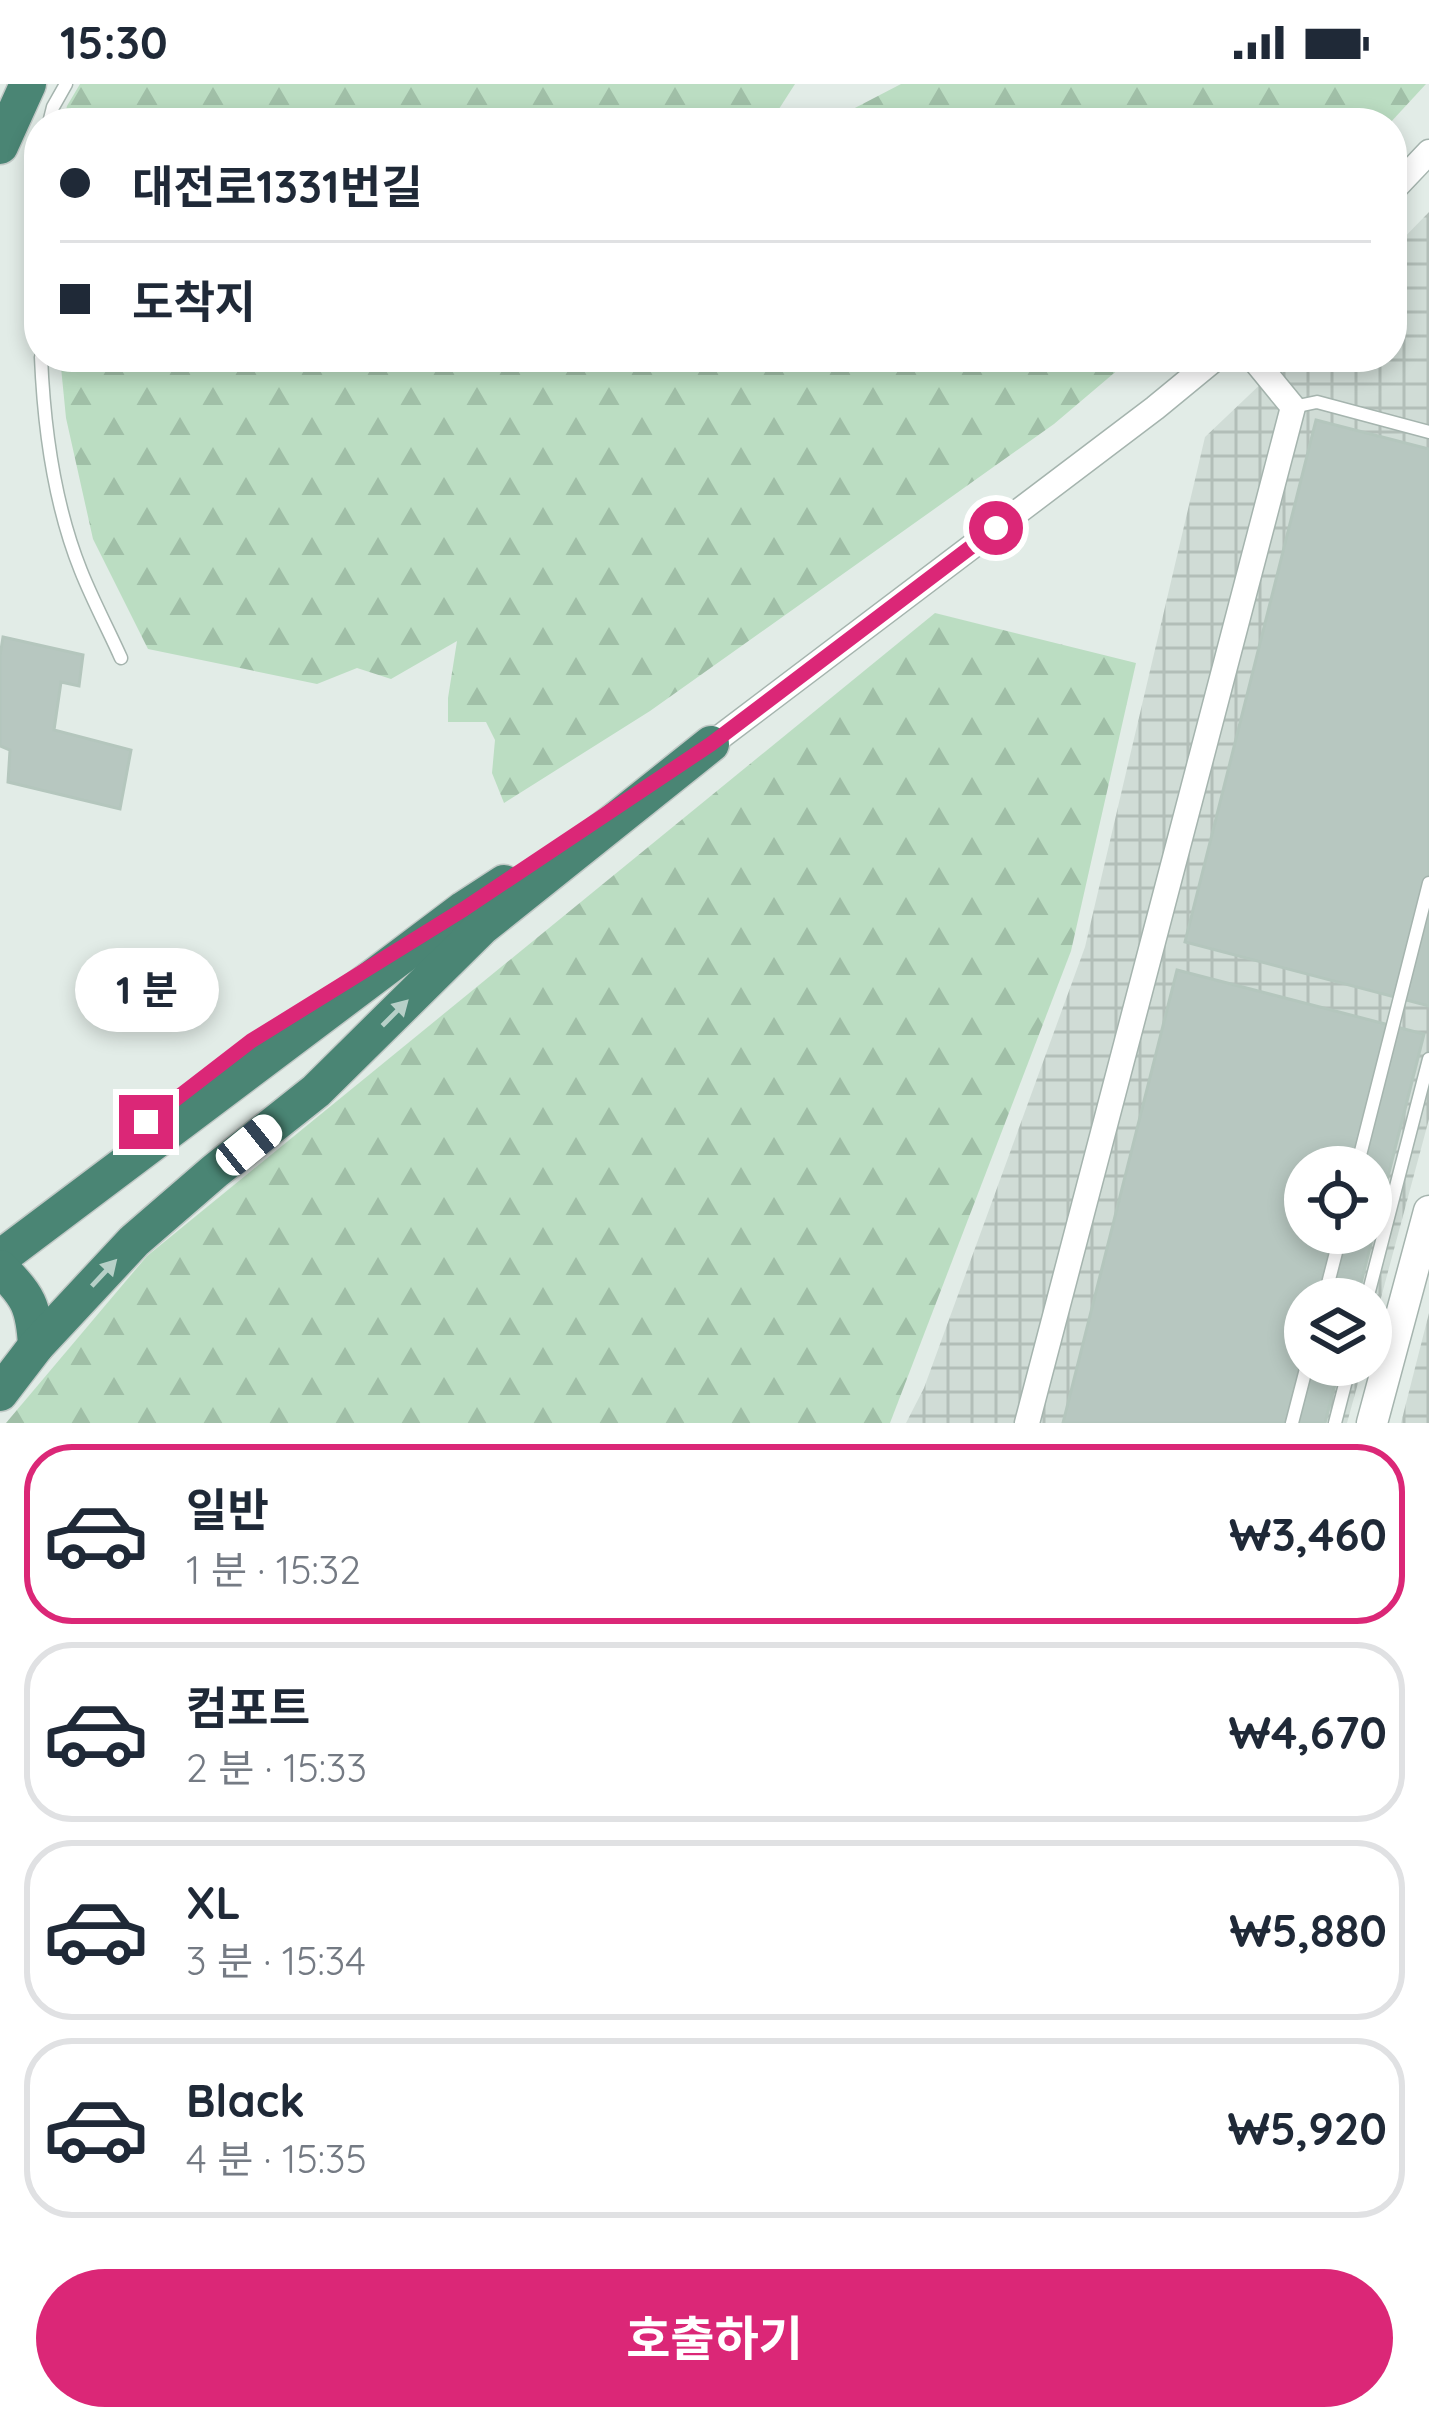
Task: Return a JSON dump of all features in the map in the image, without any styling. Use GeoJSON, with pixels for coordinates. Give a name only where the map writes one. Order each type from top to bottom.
{"type":"FeatureCollection","features":[{"type":"Feature","properties":{"kind":"highway"},"geometry":{"type":"LineString","coordinates":[[0,146],[28,84]]}},
{"type":"Feature","properties":{"kind":"highway"},"geometry":{"type":"LineString","coordinates":[[0,1234],[251,1041],[464,909],[711,744]]}},
{"type":"Feature","properties":{"kind":"highway"},"geometry":{"type":"LineString","coordinates":[[14,1370],[134,1241],[316,1091],[482,927],[711,744]]}},
{"type":"Feature","properties":{"kind":"highway"},"geometry":{"type":"LineString","coordinates":[[0,1258],[464,909]]}},
{"type":"Feature","properties":{"kind":"highway"},"geometry":{"type":"LineString","coordinates":[[0,1268],[19,1286],[34,1315],[14,1370]]}},
{"type":"Feature","properties":{"kind":"street"},"geometry":{"type":"LineString","coordinates":[[1407,175],[1429,152]]}},
{"type":"Feature","properties":{"kind":"street"},"geometry":{"type":"LineString","coordinates":[[711,744],[1199,372]]}},
{"type":"Feature","properties":{"kind":"street"},"geometry":{"type":"LineString","coordinates":[[1027,1423],[1293,407],[1264,372]]}},
{"type":"Feature","properties":{"kind":"street"},"geometry":{"type":"LineString","coordinates":[[1372,1423],[1429,1211]]}},
{"type":"Feature","properties":{"kind":"lane"},"geometry":{"type":"LineString","coordinates":[[41,372],[59,498],[80,568],[121,658]]}},
{"type":"Feature","properties":{"kind":"lane"},"geometry":{"type":"LineString","coordinates":[[1293,407],[1317,402],[1429,432]]}},
{"type":"Feature","properties":{"kind":"lane"},"geometry":{"type":"LineString","coordinates":[[1362,1146],[1429,883]]}},
{"type":"Feature","properties":{"kind":"lane"},"geometry":{"type":"LineString","coordinates":[[1372,1278],[1429,1059]]}},
{"type":"Feature","properties":{"kind":"lane"},"geometry":{"type":"LineString","coordinates":[[1292,1423],[1302,1386]]}},
{"type":"Feature","properties":{"kind":"lane"},"geometry":{"type":"LineString","coordinates":[[1335,1423],[1345,1386]]}},
{"type":"Feature","properties":{"kind":"shaded area"},"geometry":{"type":"Polygon","coordinates":[[[1429,212],[1429,1119],[1386,1278],[1284,1278],[1284,1386],[1357,1386],[1347,1423],[906,1423],[924,1388],[1085,947],[1205,437],[1273,372],[1407,372],[1407,235],[1429,212]]]}},
{"type":"Feature","properties":{"kind":"shaded area"},"geometry":{"type":"Polygon","coordinates":[[[1429,1313],[1429,1423],[1401,1423],[1429,1313]]]}},
{"type":"Feature","properties":{"kind":"green space"},"geometry":{"type":"Polygon","coordinates":[[[80,84],[795,84],[780,108],[67,106],[80,84]]]}},
{"type":"Feature","properties":{"kind":"green space"},"geometry":{"type":"Polygon","coordinates":[[[901,84],[1426,84],[1404,108],[855,108],[901,84]]]}},
{"type":"Feature","properties":{"kind":"green space"},"geometry":{"type":"Polygon","coordinates":[[[61,372],[1115,372],[1054,424],[650,711],[504,803],[492,773],[495,740],[486,722],[448,722],[457,641],[391,679],[357,668],[317,684],[148,649],[93,539],[66,418],[61,372]]]}},
{"type":"Feature","properties":{"kind":"green space"},"geometry":{"type":"Polygon","coordinates":[[[935,613],[1136,663],[1071,951],[890,1423],[6,1423],[147,1256],[935,613]]]}},
{"type":"Feature","properties":{"kind":"building"},"geometry":{"type":"Polygon","coordinates":[[[1316,420],[1429,449],[1429,1006],[1185,942],[1316,420]]]}},
{"type":"Feature","properties":{"kind":"building"},"geometry":{"type":"Polygon","coordinates":[[[3,637],[83,655],[79,686],[61,682],[54,730],[131,750],[120,809],[8,782],[10,750],[0,746],[3,637]]]}},
{"type":"Feature","properties":{"kind":"building"},"geometry":{"type":"Polygon","coordinates":[[[1177,970],[1424,1034],[1392,1161],[1392,1146],[1284,1146],[1284,1254],[1368,1254],[1362,1278],[1284,1278],[1284,1386],[1335,1386],[1325,1423],[1063,1423],[1177,970]]]}},
{"type":"Feature","properties":{"kind":"route"},"geometry":{"type":"LineString","coordinates":[[146,1122],[251,1041],[464,909],[711,744],[996,528]]}}]}
